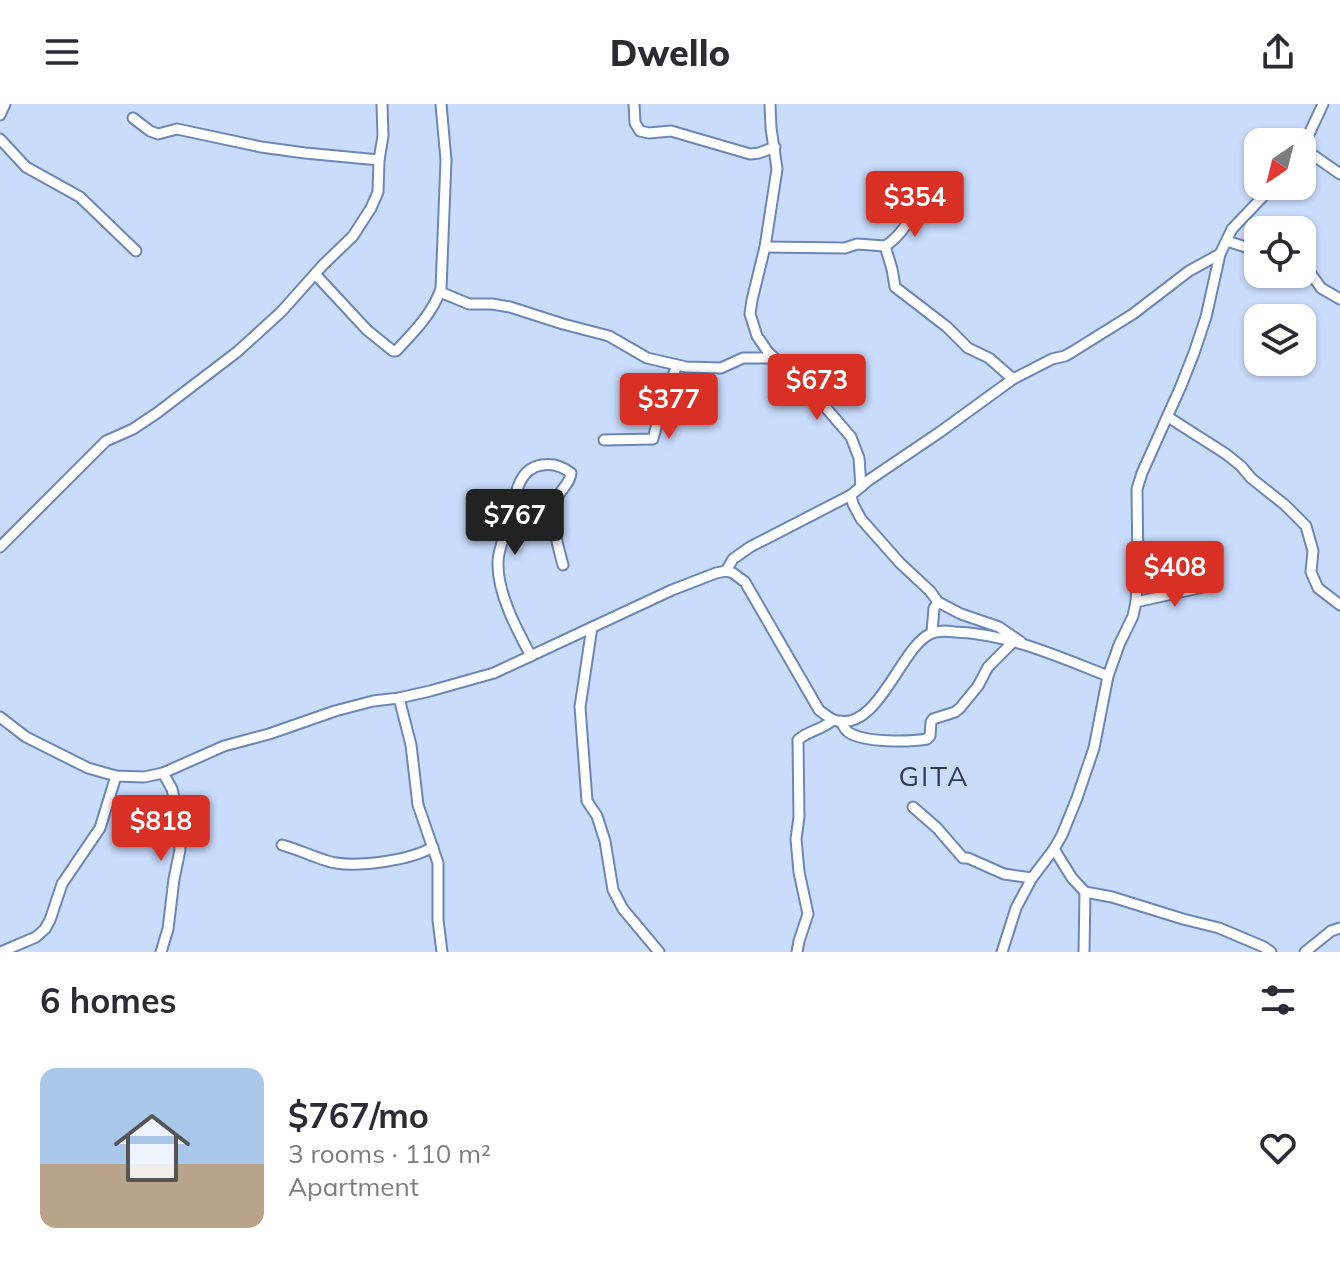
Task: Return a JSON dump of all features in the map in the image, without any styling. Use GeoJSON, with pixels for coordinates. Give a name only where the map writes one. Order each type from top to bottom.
{"type":"FeatureCollection","features":[{"type":"Feature","properties":{"kind":"street"},"geometry":{"type":"LineString","coordinates":[[0,115],[5,104]]}},
{"type":"Feature","properties":{"kind":"street"},"geometry":{"type":"LineString","coordinates":[[0,547],[106,441],[133,429],[212,371],[281,312],[353,236],[378,192],[383,136],[382,104]]}},
{"type":"Feature","properties":{"kind":"street"},"geometry":{"type":"LineString","coordinates":[[315,274],[367,330],[393,351],[425,319],[440,292],[446,160],[441,104]]}},
{"type":"Feature","properties":{"kind":"street"},"geometry":{"type":"LineString","coordinates":[[634,104],[635,123],[640,131],[671,131],[750,154],[775,147]]}},
{"type":"Feature","properties":{"kind":"street"},"geometry":{"type":"LineString","coordinates":[[770,104],[777,169],[765,247],[750,314],[757,336],[773,358],[814,394],[851,437],[859,458],[861,487]]}},
{"type":"Feature","properties":{"kind":"street"},"geometry":{"type":"LineString","coordinates":[[1312,128],[1323,104]]}},
{"type":"Feature","properties":{"kind":"street"},"geometry":{"type":"LineString","coordinates":[[133,118],[158,134],[177,129],[261,147],[379,160]]}},
{"type":"Feature","properties":{"kind":"street"},"geometry":{"type":"LineString","coordinates":[[0,139],[26,167],[80,197],[136,251]]}},
{"type":"Feature","properties":{"kind":"street"},"geometry":{"type":"LineString","coordinates":[[1316,157],[1339,171]]}},
{"type":"Feature","properties":{"kind":"street"},"geometry":{"type":"LineString","coordinates":[[765,247],[885,246],[911,215],[909,198],[912,192],[926,194]]}},
{"type":"Feature","properties":{"kind":"street"},"geometry":{"type":"LineString","coordinates":[[1002,952],[1016,908],[1032,878],[1054,849],[1077,798],[1094,748],[1108,676],[1133,616],[1139,538],[1137,489],[1142,473],[1194,353],[1206,317],[1220,254],[1232,229],[1260,200]]}},
{"type":"Feature","properties":{"kind":"street"},"geometry":{"type":"LineString","coordinates":[[1227,241],[1244,246]]}},
{"type":"Feature","properties":{"kind":"street"},"geometry":{"type":"LineString","coordinates":[[885,246],[895,287],[947,327],[968,348],[989,358],[1013,379]]}},
{"type":"Feature","properties":{"kind":"street"},"geometry":{"type":"LineString","coordinates":[[0,717],[26,737],[88,768],[116,776],[144,777],[163,773],[224,746],[335,711],[494,673],[672,590],[721,572],[750,547],[851,495],[1013,379],[1072,352],[1133,314],[1189,271],[1220,254]]}},
{"type":"Feature","properties":{"kind":"street"},"geometry":{"type":"LineString","coordinates":[[1316,281],[1321,288],[1340,299]]}},
{"type":"Feature","properties":{"kind":"street"},"geometry":{"type":"LineString","coordinates":[[440,292],[469,304],[510,307],[609,336],[647,358],[686,367],[721,368],[743,358],[773,358]]}},
{"type":"Feature","properties":{"kind":"street"},"geometry":{"type":"LineString","coordinates":[[604,440],[653,439],[677,365]]}},
{"type":"Feature","properties":{"kind":"street"},"geometry":{"type":"LineString","coordinates":[[1168,417],[1226,454],[1306,526],[1313,551],[1311,572],[1318,588],[1340,605]]}},
{"type":"Feature","properties":{"kind":"street"},"geometry":{"type":"LineString","coordinates":[[531,656],[508,608],[498,562],[517,488],[533,466],[552,464],[569,471],[571,475],[557,496],[554,514],[563,565]]}},
{"type":"Feature","properties":{"kind":"street"},"geometry":{"type":"LineString","coordinates":[[851,495],[861,519],[938,602],[999,627],[1027,646]]}},
{"type":"Feature","properties":{"kind":"street"},"geometry":{"type":"LineString","coordinates":[[721,572],[738,576],[745,582],[819,710],[837,720],[852,735],[899,741],[927,739],[933,719],[960,708],[978,686],[988,667],[1013,642]]}},
{"type":"Feature","properties":{"kind":"street"},"geometry":{"type":"LineString","coordinates":[[1136,602],[1208,586]]}},
{"type":"Feature","properties":{"kind":"street"},"geometry":{"type":"LineString","coordinates":[[932,632],[934,608],[938,602]]}},
{"type":"Feature","properties":{"kind":"street"},"geometry":{"type":"LineString","coordinates":[[592,627],[580,707],[587,801],[597,816],[605,841],[613,890],[623,909],[659,952]]}},
{"type":"Feature","properties":{"kind":"street"},"geometry":{"type":"LineString","coordinates":[[797,952],[808,914],[796,839],[799,817],[798,740],[801,736],[837,720],[857,717],[873,705],[883,696],[909,655],[932,632],[981,634],[1013,642],[1108,676]]}},
{"type":"Feature","properties":{"kind":"street"},"geometry":{"type":"LineString","coordinates":[[399,698],[411,745],[418,805],[438,863],[438,920],[442,952]]}},
{"type":"Feature","properties":{"kind":"street"},"geometry":{"type":"LineString","coordinates":[[161,952],[168,929],[180,850],[179,820],[172,789],[163,773]]}},
{"type":"Feature","properties":{"kind":"street"},"geometry":{"type":"LineString","coordinates":[[1,952],[36,937],[45,929],[62,884],[100,828],[116,776]]}},
{"type":"Feature","properties":{"kind":"street"},"geometry":{"type":"LineString","coordinates":[[913,807],[937,828],[963,858],[1004,874],[1032,878]]}},
{"type":"Feature","properties":{"kind":"street"},"geometry":{"type":"LineString","coordinates":[[282,845],[334,863],[392,860],[419,855],[433,847]]}},
{"type":"Feature","properties":{"kind":"street"},"geometry":{"type":"LineString","coordinates":[[1054,849],[1085,892],[1219,928],[1271,952]]}},
{"type":"Feature","properties":{"kind":"street"},"geometry":{"type":"LineString","coordinates":[[1084,952],[1085,892]]}},
{"type":"Feature","properties":{"kind":"street"},"geometry":{"type":"LineString","coordinates":[[1305,952],[1331,931],[1340,928]]}},
{"type":"Feature","properties":{"kind":"district","name":"GITA"},"geometry":{"type":"Point","coordinates":[934,776]}}]}
